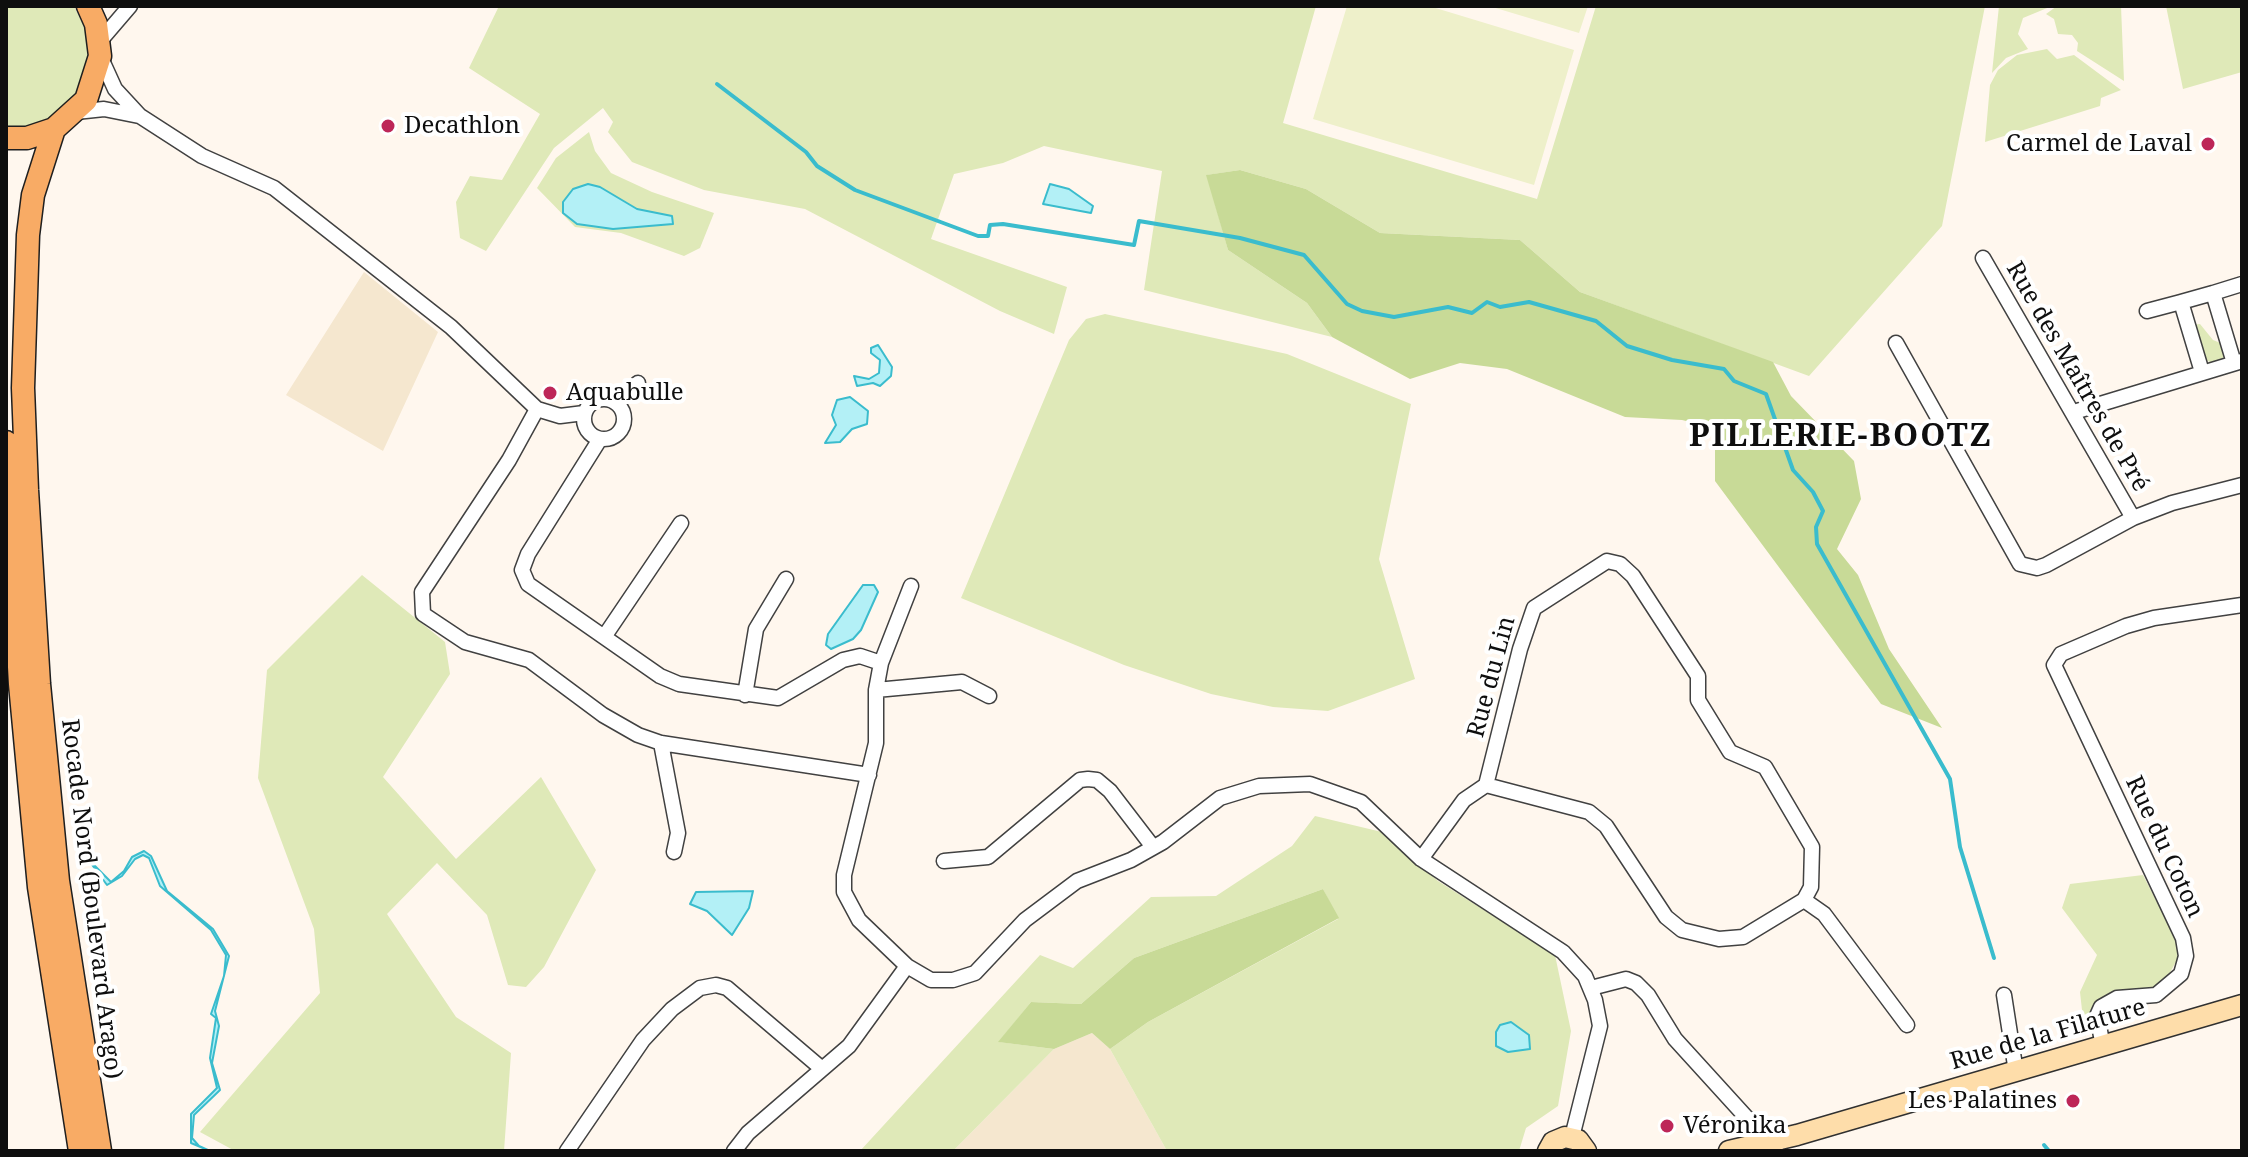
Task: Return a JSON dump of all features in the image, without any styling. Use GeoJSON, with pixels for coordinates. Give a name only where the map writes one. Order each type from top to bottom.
{"type":"FeatureCollection","features":[{"type":"Feature","properties":{"kind":"main road"},"geometry":{"type":"LineString","coordinates":[[6,138],[27,138],[54,129],[76,112],[93,86],[100,48],[88,6]]}},
{"type":"Feature","properties":{"kind":"main road","name":"Rocade Nord (Boulevard Arago)"},"geometry":{"type":"LineString","coordinates":[[54,129],[33,195],[28,235],[23,388],[27,490],[39,684],[58,881],[100,1151]]}},
{"type":"Feature","properties":{"kind":"main road","name":"Rocade Nord (Boulevard Arago)"},"geometry":{"type":"LineString","coordinates":[[6,442],[20,684],[39,887],[80,1151]]}},
{"type":"Feature","properties":{"kind":"street"},"geometry":{"type":"LineString","coordinates":[[130,6],[100,48],[115,89],[140,116],[202,156],[274,188],[451,327],[537,409],[560,416],[584,413],[597,399],[617,403],[623,413],[622,427],[613,437],[600,439],[584,426],[584,413]]}},
{"type":"Feature","properties":{"kind":"street"},"geometry":{"type":"LineString","coordinates":[[76,112],[104,109],[140,116]]}},
{"type":"Feature","properties":{"kind":"street","name":"Rue des Maîtres de Pré"},"geometry":{"type":"LineString","coordinates":[[1983,258],[2133,518]]}},
{"type":"Feature","properties":{"kind":"street"},"geometry":{"type":"LineString","coordinates":[[2147,311],[2242,284]]}},
{"type":"Feature","properties":{"kind":"street"},"geometry":{"type":"LineString","coordinates":[[2074,412],[2238,362],[2213,293]]}},
{"type":"Feature","properties":{"kind":"street"},"geometry":{"type":"LineString","coordinates":[[2181,302],[2202,372]]}},
{"type":"Feature","properties":{"kind":"street"},"geometry":{"type":"LineString","coordinates":[[1896,343],[2020,564],[2037,568],[2046,565],[2133,518],[2172,503],[2242,485]]}},
{"type":"Feature","properties":{"kind":"street"},"geometry":{"type":"LineString","coordinates":[[617,403],[638,383]]}},
{"type":"Feature","properties":{"kind":"street"},"geometry":{"type":"LineString","coordinates":[[537,409],[509,460],[422,592],[423,614],[465,642],[529,660],[603,715],[661,743],[869,775]]}},
{"type":"Feature","properties":{"kind":"street"},"geometry":{"type":"LineString","coordinates":[[600,439],[528,554],[522,570],[528,584],[674,682],[778,698],[843,660],[860,656],[881,663]]}},
{"type":"Feature","properties":{"kind":"street"},"geometry":{"type":"LineString","coordinates":[[604,637],[681,523]]}},
{"type":"Feature","properties":{"kind":"street","name":"Rue du Lin"},"geometry":{"type":"LineString","coordinates":[[1486,785],[1520,649],[1534,608],[1607,561],[1620,564],[1633,576],[1698,676],[1698,700],[1729,750],[1765,767],[1812,847],[1814,867],[1804,900]]}},
{"type":"Feature","properties":{"kind":"street"},"geometry":{"type":"LineString","coordinates":[[745,695],[756,629],[786,579]]}},
{"type":"Feature","properties":{"kind":"street"},"geometry":{"type":"LineString","coordinates":[[911,586],[881,663],[876,690],[876,743],[850,846],[844,892],[859,920],[907,966],[931,980],[953,980],[975,973],[1025,920],[1077,881],[1131,860],[1220,798],[1259,786],[1310,784],[1361,802],[1421,859],[1563,952],[1591,988],[1600,1026],[1579,1144],[1558,1139],[1548,1151]]}},
{"type":"Feature","properties":{"kind":"street","name":"Rue du Coton"},"geometry":{"type":"LineString","coordinates":[[2103,1046],[2097,1016],[2101,1007],[2117,998],[2156,995],[2181,974],[2186,956],[2183,938],[2054,665],[2061,654],[2126,626],[2154,618],[2242,605]]}},
{"type":"Feature","properties":{"kind":"street"},"geometry":{"type":"LineString","coordinates":[[876,690],[962,682],[989,696]]}},
{"type":"Feature","properties":{"kind":"street"},"geometry":{"type":"LineString","coordinates":[[661,743],[678,833],[674,852]]}},
{"type":"Feature","properties":{"kind":"street"},"geometry":{"type":"LineString","coordinates":[[944,861],[988,857],[1080,780],[1088,779],[1097,780],[1110,791],[1153,847]]}},
{"type":"Feature","properties":{"kind":"street"},"geometry":{"type":"LineString","coordinates":[[1421,859],[1464,800],[1486,785],[1589,812],[1606,826],[1666,917],[1682,930],[1719,939],[1743,937],[1804,900],[1824,914],[1907,1025]]}},
{"type":"Feature","properties":{"kind":"street"},"geometry":{"type":"LineString","coordinates":[[734,1151],[748,1133],[849,1046],[907,966]]}},
{"type":"Feature","properties":{"kind":"street"},"geometry":{"type":"LineString","coordinates":[[1591,988],[1626,979],[1636,983],[1695,1063],[1774,1146]]}},
{"type":"Feature","properties":{"kind":"street"},"geometry":{"type":"LineString","coordinates":[[567,1151],[643,1040],[672,1009],[700,988],[716,985],[727,988],[821,1068]]}},
{"type":"Feature","properties":{"kind":"street"},"geometry":{"type":"LineString","coordinates":[[2004,995],[2016,1072]]}},
{"type":"Feature","properties":{"kind":"street","name":"Rue de la Filature"},"geometry":{"type":"LineString","coordinates":[[1729,1151],[1774,1146],[2242,1005]]}},
{"type":"Feature","properties":{"kind":"shaded area"},"geometry":{"type":"Polygon","coordinates":[[[364,272],[438,332],[383,451],[286,395],[364,272]]]}},
{"type":"Feature","properties":{"kind":"shaded area"},"geometry":{"type":"Polygon","coordinates":[[[1092,1033],[1110,1049],[1167,1151],[953,1151],[1054,1049],[1092,1033]]]}},
{"type":"Feature","properties":{"kind":"green space"},"geometry":{"type":"Polygon","coordinates":[[[6,6],[74,6],[90,39],[90,66],[81,91],[63,112],[40,126],[6,129],[6,6]]]}},
{"type":"Feature","properties":{"kind":"green space"},"geometry":{"type":"Polygon","coordinates":[[[499,6],[1316,6],[1283,123],[1537,199],[1596,6],[1985,6],[1942,226],[1809,376],[1580,292],[1520,240],[1380,233],[1306,189],[1240,170],[1207,175],[1228,250],[1307,303],[1332,337],[1144,290],[1162,171],[1044,146],[1003,163],[954,174],[931,239],[1067,287],[1054,334],[1000,311],[805,209],[704,190],[632,162],[608,132],[613,122],[603,108],[554,148],[486,251],[460,238],[456,202],[470,176],[502,180],[540,114],[469,68],[499,6]]]}},
{"type":"Feature","properties":{"kind":"green space"},"geometry":{"type":"Polygon","coordinates":[[[1347,6],[1429,6],[1574,50],[1534,185],[1313,119],[1347,6]]]}},
{"type":"Feature","properties":{"kind":"green space"},"geometry":{"type":"Polygon","coordinates":[[[1489,6],[1588,6],[1579,33],[1489,6]]]}},
{"type":"Feature","properties":{"kind":"green space"},"geometry":{"type":"Polygon","coordinates":[[[1999,6],[2052,6],[2023,18],[2018,34],[2028,49],[2006,58],[1992,73],[1999,6]]]}},
{"type":"Feature","properties":{"kind":"green space"},"geometry":{"type":"Polygon","coordinates":[[[2057,6],[2121,6],[2124,81],[2077,51],[2078,43],[2072,35],[2058,34],[2054,19],[2046,14],[2057,6]]]}},
{"type":"Feature","properties":{"kind":"green space"},"geometry":{"type":"Polygon","coordinates":[[[2166,6],[2242,6],[2242,72],[2183,89],[2166,6]]]}},
{"type":"Feature","properties":{"kind":"green space"},"geometry":{"type":"Polygon","coordinates":[[[2047,49],[2057,59],[2074,55],[2121,90],[2101,98],[2100,106],[1985,142],[1990,85],[1998,70],[2017,55],[2047,49]]]}},
{"type":"Feature","properties":{"kind":"green space"},"geometry":{"type":"Polygon","coordinates":[[[589,132],[595,151],[611,173],[652,192],[714,213],[700,248],[684,256],[621,233],[575,227],[537,188],[556,158],[589,132]]]}},
{"type":"Feature","properties":{"kind":"green space"},"geometry":{"type":"Polygon","coordinates":[[[1240,170],[1306,189],[1380,233],[1520,240],[1580,292],[1773,362],[1791,396],[1854,461],[1861,499],[1837,549],[1858,575],[1889,649],[1942,728],[1881,704],[1853,667],[1715,481],[1715,428],[1682,420],[1625,417],[1507,369],[1460,363],[1410,379],[1332,337],[1307,303],[1228,250],[1206,175],[1240,170]]]}},
{"type":"Feature","properties":{"kind":"green space"},"geometry":{"type":"Polygon","coordinates":[[[1105,314],[1287,354],[1411,404],[1379,559],[1415,679],[1328,711],[1273,707],[1211,694],[1124,665],[961,598],[1069,340],[1086,319],[1105,314]]]}},
{"type":"Feature","properties":{"kind":"green space"},"geometry":{"type":"Polygon","coordinates":[[[2200,324],[2213,340],[2223,344],[2226,354],[2221,361],[2212,363],[2204,359],[2193,325],[2200,324]]]}},
{"type":"Feature","properties":{"kind":"green space"},"geometry":{"type":"Polygon","coordinates":[[[362,575],[445,642],[450,674],[383,777],[456,859],[541,777],[596,870],[544,967],[526,987],[508,985],[487,915],[437,863],[387,914],[456,1017],[511,1053],[504,1151],[235,1151],[200,1132],[320,993],[314,929],[258,778],[267,670],[362,575]]]}},
{"type":"Feature","properties":{"kind":"green space"},"geometry":{"type":"Polygon","coordinates":[[[1315,816],[1386,833],[1438,881],[1555,955],[1571,1031],[1558,1106],[1526,1128],[1519,1151],[1167,1151],[1110,1049],[1148,1022],[1338,919],[1323,889],[1134,958],[1081,1004],[1031,1002],[999,1042],[1054,1049],[953,1151],[860,1151],[1040,955],[1073,968],[1151,897],[1216,896],[1292,846],[1315,816]]]}},
{"type":"Feature","properties":{"kind":"green space"},"geometry":{"type":"Polygon","coordinates":[[[2143,875],[2176,939],[2178,958],[2168,976],[2153,988],[2115,991],[2105,996],[2090,1017],[2085,1037],[2080,992],[2097,955],[2062,908],[2070,884],[2143,875]]]}},
{"type":"Feature","properties":{"kind":"green space"},"geometry":{"type":"Polygon","coordinates":[[[1323,889],[1339,918],[1148,1022],[1110,1049],[1092,1033],[1054,1049],[998,1042],[1031,1002],[1081,1004],[1134,958],[1323,889]]]}},
{"type":"Feature","properties":{"kind":"water"},"geometry":{"type":"Polygon","coordinates":[[[588,184],[600,187],[637,209],[672,216],[673,224],[613,229],[577,224],[563,213],[563,202],[573,189],[588,184]]]}},
{"type":"Feature","properties":{"kind":"water"},"geometry":{"type":"Polygon","coordinates":[[[1050,184],[1069,189],[1093,206],[1091,213],[1043,204],[1050,184]]]}},
{"type":"Feature","properties":{"kind":"water"},"geometry":{"type":"Polygon","coordinates":[[[878,345],[892,367],[891,376],[880,386],[873,383],[857,386],[854,376],[869,379],[879,373],[880,360],[871,353],[871,348],[878,345]]]}},
{"type":"Feature","properties":{"kind":"water"},"geometry":{"type":"Polygon","coordinates":[[[850,397],[868,411],[867,424],[852,429],[840,442],[825,443],[836,425],[832,415],[837,400],[850,397]]]}},
{"type":"Feature","properties":{"kind":"water"},"geometry":{"type":"Polygon","coordinates":[[[863,585],[874,585],[878,592],[861,630],[853,639],[831,649],[826,645],[828,634],[863,585]]]}},
{"type":"Feature","properties":{"kind":"water"},"geometry":{"type":"Polygon","coordinates":[[[144,851],[151,856],[167,891],[213,929],[229,956],[224,975],[226,955],[211,930],[160,886],[149,858],[143,855],[135,859],[122,876],[107,885],[87,858],[111,882],[124,871],[132,857],[144,851]]]}},
{"type":"Feature","properties":{"kind":"water"},"geometry":{"type":"Polygon","coordinates":[[[753,891],[749,908],[732,935],[707,911],[690,904],[696,892],[753,891]]]}},
{"type":"Feature","properties":{"kind":"water"},"geometry":{"type":"Polygon","coordinates":[[[224,977],[215,1011],[219,1026],[212,1063],[220,1090],[194,1115],[192,1138],[210,1151],[191,1143],[191,1114],[217,1088],[210,1058],[216,1018],[211,1014],[224,977]]]}},
{"type":"Feature","properties":{"kind":"water"},"geometry":{"type":"Polygon","coordinates":[[[1511,1022],[1529,1035],[1530,1049],[1508,1052],[1496,1046],[1496,1032],[1500,1025],[1511,1022]]]}},
{"type":"Feature","properties":{"kind":"waterway"},"geometry":{"type":"LineString","coordinates":[[717,84],[806,152],[817,166],[855,190],[978,236],[988,236],[990,225],[1003,224],[1134,245],[1139,221],[1240,238],[1304,255],[1347,304],[1362,311],[1394,317],[1448,307],[1472,313],[1487,302],[1500,307],[1529,302],[1596,321],[1627,346],[1672,360],[1724,369],[1734,381],[1766,394],[1793,470],[1813,492],[1823,511],[1816,527],[1817,544],[1950,779],[1960,847],[1994,958]]}},
{"type":"Feature","properties":{"kind":"waterway"},"geometry":{"type":"LineString","coordinates":[[2044,1145],[2049,1151]]}},
{"type":"Feature","properties":{"kind":"place","name":"Decathlon"},"geometry":{"type":"Point","coordinates":[388,126]}},
{"type":"Feature","properties":{"kind":"place","name":"Carmel de Laval"},"geometry":{"type":"Point","coordinates":[2208,144]}},
{"type":"Feature","properties":{"kind":"place","name":"Aquabulle"},"geometry":{"type":"Point","coordinates":[550,393]}},
{"type":"Feature","properties":{"kind":"place","name":"Les Palatines"},"geometry":{"type":"Point","coordinates":[2073,1101]}},
{"type":"Feature","properties":{"kind":"place","name":"Véronika"},"geometry":{"type":"Point","coordinates":[1667,1126]}},
{"type":"Feature","properties":{"kind":"district","name":"PILLERIE-BOOTZ"},"geometry":{"type":"Point","coordinates":[1841,437]}}]}
